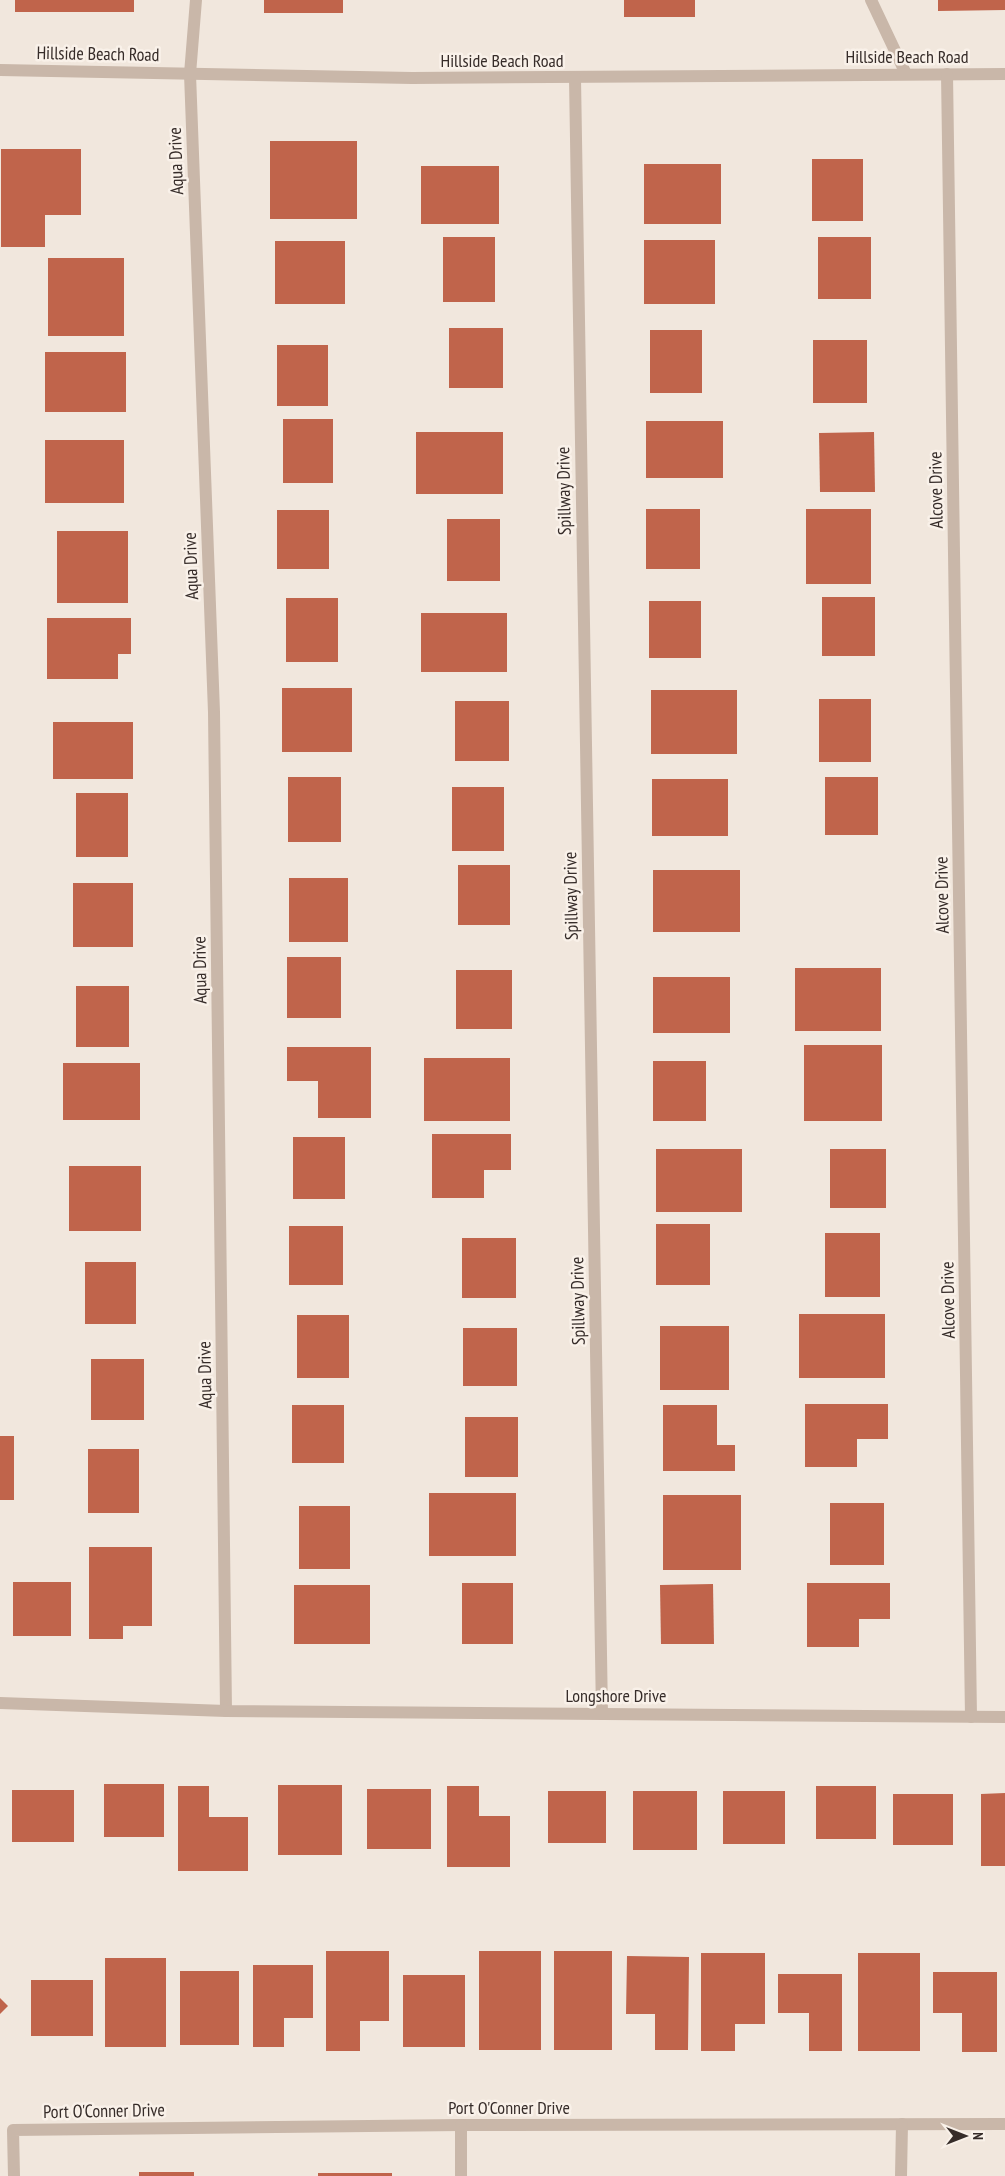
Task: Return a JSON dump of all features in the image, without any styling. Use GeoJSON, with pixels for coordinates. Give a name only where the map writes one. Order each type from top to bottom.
{"type":"FeatureCollection","features":[{"type":"Feature","properties":{"kind":"street","name":"Aqua Drive"},"geometry":{"type":"LineString","coordinates":[[196,0],[190,74],[214,712],[226,1711]]}},
{"type":"Feature","properties":{"kind":"street"},"geometry":{"type":"LineString","coordinates":[[871,0],[906,74]]}},
{"type":"Feature","properties":{"kind":"street","name":"Hillside Beach Road"},"geometry":{"type":"LineString","coordinates":[[0,70],[412,78],[1005,74]]}},
{"type":"Feature","properties":{"kind":"street","name":"Alcove Drive"},"geometry":{"type":"LineString","coordinates":[[947,74],[971,1716]]}},
{"type":"Feature","properties":{"kind":"street","name":"Spillway Drive"},"geometry":{"type":"LineString","coordinates":[[575,78],[602,1714]]}},
{"type":"Feature","properties":{"kind":"street"},"geometry":{"type":"LineString","coordinates":[[0,1703],[226,1711]]}},
{"type":"Feature","properties":{"kind":"street","name":"Longshore Drive"},"geometry":{"type":"LineString","coordinates":[[226,1711],[1005,1717]]}},
{"type":"Feature","properties":{"kind":"street"},"geometry":{"type":"LineString","coordinates":[[902,2124],[902,2176]]}},
{"type":"Feature","properties":{"kind":"street","name":"Port O'Conner Drive"},"geometry":{"type":"LineString","coordinates":[[14,2176],[13,2130],[461,2125],[1005,2124]]}},
{"type":"Feature","properties":{"kind":"street"},"geometry":{"type":"LineString","coordinates":[[460,2176],[461,2125]]}},
{"type":"Feature","properties":{"kind":"building"},"geometry":{"type":"Polygon","coordinates":[[[15,0],[134,0],[134,12],[15,12],[15,0]]]}},
{"type":"Feature","properties":{"kind":"building"},"geometry":{"type":"Polygon","coordinates":[[[264,0],[343,0],[343,13],[264,13],[264,0]]]}},
{"type":"Feature","properties":{"kind":"building"},"geometry":{"type":"Polygon","coordinates":[[[624,0],[695,0],[695,17],[624,17],[624,0]]]}},
{"type":"Feature","properties":{"kind":"building"},"geometry":{"type":"Polygon","coordinates":[[[938,0],[1005,0],[1005,10],[938,11],[938,0]]]}},
{"type":"Feature","properties":{"kind":"building"},"geometry":{"type":"Polygon","coordinates":[[[270,141],[357,141],[357,219],[270,219],[270,141]]]}},
{"type":"Feature","properties":{"kind":"building"},"geometry":{"type":"Polygon","coordinates":[[[1,149],[81,149],[81,215],[45,215],[45,247],[1,247],[1,149]]]}},
{"type":"Feature","properties":{"kind":"building"},"geometry":{"type":"Polygon","coordinates":[[[812,159],[863,159],[863,221],[812,221],[812,159]]]}},
{"type":"Feature","properties":{"kind":"building"},"geometry":{"type":"Polygon","coordinates":[[[644,164],[721,164],[721,224],[644,224],[644,164]]]}},
{"type":"Feature","properties":{"kind":"building"},"geometry":{"type":"Polygon","coordinates":[[[421,166],[499,166],[499,224],[421,224],[421,166]]]}},
{"type":"Feature","properties":{"kind":"building"},"geometry":{"type":"Polygon","coordinates":[[[443,237],[495,237],[495,302],[443,302],[443,237]]]}},
{"type":"Feature","properties":{"kind":"building"},"geometry":{"type":"Polygon","coordinates":[[[818,237],[871,237],[871,299],[818,299],[818,237]]]}},
{"type":"Feature","properties":{"kind":"building"},"geometry":{"type":"Polygon","coordinates":[[[644,240],[715,240],[715,304],[644,304],[644,240]]]}},
{"type":"Feature","properties":{"kind":"building"},"geometry":{"type":"Polygon","coordinates":[[[275,241],[345,241],[345,304],[275,304],[275,241]]]}},
{"type":"Feature","properties":{"kind":"building"},"geometry":{"type":"Polygon","coordinates":[[[48,258],[124,258],[124,336],[48,336],[48,258]]]}},
{"type":"Feature","properties":{"kind":"building"},"geometry":{"type":"Polygon","coordinates":[[[449,328],[503,328],[503,388],[449,388],[449,328]]]}},
{"type":"Feature","properties":{"kind":"building"},"geometry":{"type":"Polygon","coordinates":[[[650,330],[702,330],[702,393],[650,393],[650,330]]]}},
{"type":"Feature","properties":{"kind":"building"},"geometry":{"type":"Polygon","coordinates":[[[813,340],[867,340],[867,403],[813,403],[813,340]]]}},
{"type":"Feature","properties":{"kind":"building"},"geometry":{"type":"Polygon","coordinates":[[[277,345],[328,345],[328,406],[277,406],[277,345]]]}},
{"type":"Feature","properties":{"kind":"building"},"geometry":{"type":"Polygon","coordinates":[[[45,352],[126,352],[126,412],[45,412],[45,352]]]}},
{"type":"Feature","properties":{"kind":"building"},"geometry":{"type":"Polygon","coordinates":[[[283,419],[333,419],[333,483],[283,483],[283,419]]]}},
{"type":"Feature","properties":{"kind":"building"},"geometry":{"type":"Polygon","coordinates":[[[646,421],[723,421],[723,478],[646,478],[646,421]]]}},
{"type":"Feature","properties":{"kind":"building"},"geometry":{"type":"Polygon","coordinates":[[[416,432],[503,432],[503,494],[416,494],[416,432]]]}},
{"type":"Feature","properties":{"kind":"building"},"geometry":{"type":"Polygon","coordinates":[[[874,432],[875,492],[820,492],[819,433],[874,432]]]}},
{"type":"Feature","properties":{"kind":"building"},"geometry":{"type":"Polygon","coordinates":[[[45,440],[124,440],[124,503],[45,503],[45,440]]]}},
{"type":"Feature","properties":{"kind":"building"},"geometry":{"type":"Polygon","coordinates":[[[646,509],[700,509],[700,569],[646,569],[646,509]]]}},
{"type":"Feature","properties":{"kind":"building"},"geometry":{"type":"Polygon","coordinates":[[[806,509],[871,509],[871,584],[806,584],[806,509]]]}},
{"type":"Feature","properties":{"kind":"building"},"geometry":{"type":"Polygon","coordinates":[[[277,510],[329,510],[329,569],[277,569],[277,510]]]}},
{"type":"Feature","properties":{"kind":"building"},"geometry":{"type":"Polygon","coordinates":[[[447,519],[500,519],[500,581],[447,581],[447,519]]]}},
{"type":"Feature","properties":{"kind":"building"},"geometry":{"type":"Polygon","coordinates":[[[57,531],[128,531],[128,603],[57,603],[57,531]]]}},
{"type":"Feature","properties":{"kind":"building"},"geometry":{"type":"Polygon","coordinates":[[[822,597],[875,597],[875,656],[822,656],[822,597]]]}},
{"type":"Feature","properties":{"kind":"building"},"geometry":{"type":"Polygon","coordinates":[[[286,598],[338,598],[338,662],[286,662],[286,598]]]}},
{"type":"Feature","properties":{"kind":"building"},"geometry":{"type":"Polygon","coordinates":[[[649,601],[701,601],[701,658],[649,658],[649,601]]]}},
{"type":"Feature","properties":{"kind":"building"},"geometry":{"type":"Polygon","coordinates":[[[421,613],[507,613],[507,672],[421,672],[421,613]]]}},
{"type":"Feature","properties":{"kind":"building"},"geometry":{"type":"Polygon","coordinates":[[[47,618],[131,618],[131,654],[118,654],[118,679],[47,679],[47,618]]]}},
{"type":"Feature","properties":{"kind":"building"},"geometry":{"type":"Polygon","coordinates":[[[282,688],[352,688],[352,752],[282,752],[282,688]]]}},
{"type":"Feature","properties":{"kind":"building"},"geometry":{"type":"Polygon","coordinates":[[[651,690],[737,690],[737,754],[651,754],[651,690]]]}},
{"type":"Feature","properties":{"kind":"building"},"geometry":{"type":"Polygon","coordinates":[[[819,699],[871,699],[871,762],[819,762],[819,699]]]}},
{"type":"Feature","properties":{"kind":"building"},"geometry":{"type":"Polygon","coordinates":[[[455,701],[509,701],[509,761],[455,761],[455,701]]]}},
{"type":"Feature","properties":{"kind":"building"},"geometry":{"type":"Polygon","coordinates":[[[53,722],[133,722],[133,779],[53,779],[53,722]]]}},
{"type":"Feature","properties":{"kind":"building"},"geometry":{"type":"Polygon","coordinates":[[[288,777],[341,777],[341,842],[288,842],[288,777]]]}},
{"type":"Feature","properties":{"kind":"building"},"geometry":{"type":"Polygon","coordinates":[[[825,777],[878,777],[878,835],[825,835],[825,777]]]}},
{"type":"Feature","properties":{"kind":"building"},"geometry":{"type":"Polygon","coordinates":[[[652,779],[728,779],[728,836],[652,836],[652,779]]]}},
{"type":"Feature","properties":{"kind":"building"},"geometry":{"type":"Polygon","coordinates":[[[452,787],[504,787],[504,851],[452,851],[452,787]]]}},
{"type":"Feature","properties":{"kind":"building"},"geometry":{"type":"Polygon","coordinates":[[[76,793],[128,793],[128,857],[76,857],[76,793]]]}},
{"type":"Feature","properties":{"kind":"building"},"geometry":{"type":"Polygon","coordinates":[[[458,865],[510,865],[510,925],[458,925],[458,865]]]}},
{"type":"Feature","properties":{"kind":"building"},"geometry":{"type":"Polygon","coordinates":[[[653,870],[740,870],[740,932],[653,932],[653,870]]]}},
{"type":"Feature","properties":{"kind":"building"},"geometry":{"type":"Polygon","coordinates":[[[289,878],[348,878],[348,942],[289,942],[289,878]]]}},
{"type":"Feature","properties":{"kind":"building"},"geometry":{"type":"Polygon","coordinates":[[[73,883],[133,883],[133,947],[73,947],[73,883]]]}},
{"type":"Feature","properties":{"kind":"building"},"geometry":{"type":"Polygon","coordinates":[[[287,957],[341,957],[341,1018],[287,1018],[287,957]]]}},
{"type":"Feature","properties":{"kind":"building"},"geometry":{"type":"Polygon","coordinates":[[[795,968],[881,968],[881,1031],[795,1031],[795,968]]]}},
{"type":"Feature","properties":{"kind":"building"},"geometry":{"type":"Polygon","coordinates":[[[456,970],[512,970],[512,1029],[456,1029],[456,970]]]}},
{"type":"Feature","properties":{"kind":"building"},"geometry":{"type":"Polygon","coordinates":[[[653,977],[730,977],[730,1033],[653,1033],[653,977]]]}},
{"type":"Feature","properties":{"kind":"building"},"geometry":{"type":"Polygon","coordinates":[[[76,986],[129,986],[129,1047],[76,1047],[76,986]]]}},
{"type":"Feature","properties":{"kind":"building"},"geometry":{"type":"Polygon","coordinates":[[[804,1045],[882,1045],[882,1121],[804,1121],[804,1045]]]}},
{"type":"Feature","properties":{"kind":"building"},"geometry":{"type":"Polygon","coordinates":[[[287,1047],[371,1047],[371,1118],[318,1118],[318,1081],[287,1081],[287,1047]]]}},
{"type":"Feature","properties":{"kind":"building"},"geometry":{"type":"Polygon","coordinates":[[[424,1058],[510,1058],[510,1121],[424,1121],[424,1058]]]}},
{"type":"Feature","properties":{"kind":"building"},"geometry":{"type":"Polygon","coordinates":[[[653,1061],[706,1061],[706,1121],[653,1121],[653,1061]]]}},
{"type":"Feature","properties":{"kind":"building"},"geometry":{"type":"Polygon","coordinates":[[[63,1063],[140,1063],[140,1120],[63,1120],[63,1063]]]}},
{"type":"Feature","properties":{"kind":"building"},"geometry":{"type":"Polygon","coordinates":[[[432,1134],[511,1134],[511,1170],[484,1170],[484,1198],[432,1198],[432,1134]]]}},
{"type":"Feature","properties":{"kind":"building"},"geometry":{"type":"Polygon","coordinates":[[[293,1137],[345,1137],[345,1199],[293,1199],[293,1137]]]}},
{"type":"Feature","properties":{"kind":"building"},"geometry":{"type":"Polygon","coordinates":[[[656,1149],[742,1149],[742,1212],[656,1212],[656,1149]]]}},
{"type":"Feature","properties":{"kind":"building"},"geometry":{"type":"Polygon","coordinates":[[[830,1149],[886,1149],[886,1208],[830,1208],[830,1149]]]}},
{"type":"Feature","properties":{"kind":"building"},"geometry":{"type":"Polygon","coordinates":[[[69,1166],[141,1166],[141,1231],[69,1231],[69,1166]]]}},
{"type":"Feature","properties":{"kind":"building"},"geometry":{"type":"Polygon","coordinates":[[[656,1224],[710,1224],[710,1285],[656,1285],[656,1224]]]}},
{"type":"Feature","properties":{"kind":"building"},"geometry":{"type":"Polygon","coordinates":[[[289,1226],[343,1226],[343,1285],[289,1285],[289,1226]]]}},
{"type":"Feature","properties":{"kind":"building"},"geometry":{"type":"Polygon","coordinates":[[[825,1233],[880,1233],[880,1297],[825,1297],[825,1233]]]}},
{"type":"Feature","properties":{"kind":"building"},"geometry":{"type":"Polygon","coordinates":[[[462,1238],[516,1238],[516,1298],[462,1298],[462,1238]]]}},
{"type":"Feature","properties":{"kind":"building"},"geometry":{"type":"Polygon","coordinates":[[[85,1262],[136,1262],[136,1324],[85,1324],[85,1262]]]}},
{"type":"Feature","properties":{"kind":"building"},"geometry":{"type":"Polygon","coordinates":[[[799,1314],[885,1314],[885,1378],[799,1378],[799,1314]]]}},
{"type":"Feature","properties":{"kind":"building"},"geometry":{"type":"Polygon","coordinates":[[[297,1315],[349,1315],[349,1378],[297,1378],[297,1315]]]}},
{"type":"Feature","properties":{"kind":"building"},"geometry":{"type":"Polygon","coordinates":[[[660,1326],[729,1326],[729,1390],[660,1390],[660,1326]]]}},
{"type":"Feature","properties":{"kind":"building"},"geometry":{"type":"Polygon","coordinates":[[[463,1328],[517,1328],[517,1386],[463,1386],[463,1328]]]}},
{"type":"Feature","properties":{"kind":"building"},"geometry":{"type":"Polygon","coordinates":[[[91,1359],[144,1359],[144,1420],[91,1420],[91,1359]]]}},
{"type":"Feature","properties":{"kind":"building"},"geometry":{"type":"Polygon","coordinates":[[[805,1404],[888,1404],[888,1439],[857,1439],[857,1467],[805,1467],[805,1404]]]}},
{"type":"Feature","properties":{"kind":"building"},"geometry":{"type":"Polygon","coordinates":[[[292,1405],[344,1405],[344,1463],[292,1463],[292,1405]]]}},
{"type":"Feature","properties":{"kind":"building"},"geometry":{"type":"Polygon","coordinates":[[[663,1405],[717,1405],[717,1445],[735,1445],[735,1471],[663,1471],[663,1405]]]}},
{"type":"Feature","properties":{"kind":"building"},"geometry":{"type":"Polygon","coordinates":[[[465,1417],[518,1417],[518,1477],[465,1477],[465,1417]]]}},
{"type":"Feature","properties":{"kind":"building"},"geometry":{"type":"Polygon","coordinates":[[[0,1436],[14,1436],[14,1500],[0,1500],[0,1436]]]}},
{"type":"Feature","properties":{"kind":"building"},"geometry":{"type":"Polygon","coordinates":[[[88,1449],[139,1449],[139,1513],[88,1513],[88,1449]]]}},
{"type":"Feature","properties":{"kind":"building"},"geometry":{"type":"Polygon","coordinates":[[[429,1493],[516,1493],[516,1556],[429,1556],[429,1493]]]}},
{"type":"Feature","properties":{"kind":"building"},"geometry":{"type":"Polygon","coordinates":[[[663,1495],[741,1495],[741,1570],[663,1570],[663,1495]]]}},
{"type":"Feature","properties":{"kind":"building"},"geometry":{"type":"Polygon","coordinates":[[[830,1503],[884,1503],[884,1565],[830,1565],[830,1503]]]}},
{"type":"Feature","properties":{"kind":"building"},"geometry":{"type":"Polygon","coordinates":[[[299,1506],[350,1506],[350,1569],[299,1569],[299,1506]]]}},
{"type":"Feature","properties":{"kind":"building"},"geometry":{"type":"Polygon","coordinates":[[[89,1547],[152,1547],[152,1626],[123,1626],[123,1639],[89,1639],[89,1547]]]}},
{"type":"Feature","properties":{"kind":"building"},"geometry":{"type":"Polygon","coordinates":[[[13,1582],[71,1582],[71,1636],[13,1636],[13,1582]]]}},
{"type":"Feature","properties":{"kind":"building"},"geometry":{"type":"Polygon","coordinates":[[[462,1583],[513,1583],[513,1644],[462,1644],[462,1583]]]}},
{"type":"Feature","properties":{"kind":"building"},"geometry":{"type":"Polygon","coordinates":[[[807,1583],[890,1583],[890,1619],[859,1619],[859,1647],[807,1647],[807,1583]]]}},
{"type":"Feature","properties":{"kind":"building"},"geometry":{"type":"Polygon","coordinates":[[[713,1584],[714,1644],[661,1644],[660,1585],[713,1584]]]}},
{"type":"Feature","properties":{"kind":"building"},"geometry":{"type":"Polygon","coordinates":[[[294,1585],[370,1585],[370,1644],[294,1644],[294,1585]]]}},
{"type":"Feature","properties":{"kind":"building"},"geometry":{"type":"Polygon","coordinates":[[[104,1784],[164,1784],[164,1837],[104,1837],[104,1784]]]}},
{"type":"Feature","properties":{"kind":"building"},"geometry":{"type":"Polygon","coordinates":[[[278,1785],[342,1785],[342,1855],[278,1855],[278,1785]]]}},
{"type":"Feature","properties":{"kind":"building"},"geometry":{"type":"Polygon","coordinates":[[[178,1786],[209,1786],[209,1817],[248,1817],[248,1871],[178,1871],[178,1786]]]}},
{"type":"Feature","properties":{"kind":"building"},"geometry":{"type":"Polygon","coordinates":[[[447,1786],[479,1786],[479,1816],[510,1816],[510,1867],[447,1867],[447,1786]]]}},
{"type":"Feature","properties":{"kind":"building"},"geometry":{"type":"Polygon","coordinates":[[[816,1786],[876,1786],[876,1839],[816,1839],[816,1786]]]}},
{"type":"Feature","properties":{"kind":"building"},"geometry":{"type":"Polygon","coordinates":[[[367,1789],[431,1789],[431,1849],[367,1849],[367,1789]]]}},
{"type":"Feature","properties":{"kind":"building"},"geometry":{"type":"Polygon","coordinates":[[[12,1790],[74,1790],[74,1842],[12,1842],[12,1790]]]}},
{"type":"Feature","properties":{"kind":"building"},"geometry":{"type":"Polygon","coordinates":[[[548,1791],[606,1791],[606,1843],[548,1843],[548,1791]]]}},
{"type":"Feature","properties":{"kind":"building"},"geometry":{"type":"Polygon","coordinates":[[[633,1791],[697,1791],[697,1850],[633,1850],[633,1791]]]}},
{"type":"Feature","properties":{"kind":"building"},"geometry":{"type":"Polygon","coordinates":[[[723,1791],[785,1791],[785,1844],[723,1844],[723,1791]]]}},
{"type":"Feature","properties":{"kind":"building"},"geometry":{"type":"Polygon","coordinates":[[[1005,1793],[1005,1866],[981,1866],[981,1794],[1005,1793]]]}},
{"type":"Feature","properties":{"kind":"building"},"geometry":{"type":"Polygon","coordinates":[[[893,1794],[953,1794],[953,1845],[893,1845],[893,1794]]]}},
{"type":"Feature","properties":{"kind":"building"},"geometry":{"type":"Polygon","coordinates":[[[326,1951],[389,1951],[389,2021],[360,2021],[360,2051],[326,2051],[326,1951]]]}},
{"type":"Feature","properties":{"kind":"building"},"geometry":{"type":"Polygon","coordinates":[[[479,1951],[541,1951],[541,2050],[479,2050],[479,1951]]]}},
{"type":"Feature","properties":{"kind":"building"},"geometry":{"type":"Polygon","coordinates":[[[554,1951],[612,1951],[612,2050],[554,2050],[554,1951]]]}},
{"type":"Feature","properties":{"kind":"building"},"geometry":{"type":"Polygon","coordinates":[[[701,1953],[765,1953],[765,2024],[735,2024],[735,2051],[701,2051],[701,1953]]]}},
{"type":"Feature","properties":{"kind":"building"},"geometry":{"type":"Polygon","coordinates":[[[858,1953],[920,1953],[920,2051],[858,2051],[858,1953]]]}},
{"type":"Feature","properties":{"kind":"building"},"geometry":{"type":"Polygon","coordinates":[[[627,1956],[689,1957],[688,2050],[655,2050],[655,2014],[626,2014],[627,1956]]]}},
{"type":"Feature","properties":{"kind":"building"},"geometry":{"type":"Polygon","coordinates":[[[105,1958],[166,1958],[166,2047],[105,2047],[105,1958]]]}},
{"type":"Feature","properties":{"kind":"building"},"geometry":{"type":"Polygon","coordinates":[[[253,1965],[313,1965],[313,2018],[284,2018],[284,2047],[253,2047],[253,1965]]]}},
{"type":"Feature","properties":{"kind":"building"},"geometry":{"type":"Polygon","coordinates":[[[180,1971],[239,1971],[239,2045],[180,2045],[180,1971]]]}},
{"type":"Feature","properties":{"kind":"building"},"geometry":{"type":"Polygon","coordinates":[[[933,1972],[997,1972],[997,2052],[962,2052],[962,2013],[933,2013],[933,1972]]]}},
{"type":"Feature","properties":{"kind":"building"},"geometry":{"type":"Polygon","coordinates":[[[778,1974],[842,1974],[842,2051],[809,2051],[809,2013],[778,2013],[778,1974]]]}},
{"type":"Feature","properties":{"kind":"building"},"geometry":{"type":"Polygon","coordinates":[[[403,1975],[465,1975],[465,2047],[403,2047],[403,1975]]]}},
{"type":"Feature","properties":{"kind":"building"},"geometry":{"type":"Polygon","coordinates":[[[31,1980],[93,1980],[93,2036],[31,2036],[31,1980]]]}},
{"type":"Feature","properties":{"kind":"building"},"geometry":{"type":"Polygon","coordinates":[[[0,1998],[8,2006],[0,2014],[0,1998]]]}},
{"type":"Feature","properties":{"kind":"building"},"geometry":{"type":"Polygon","coordinates":[[[139,2172],[194,2172],[194,2176],[139,2176],[139,2172]]]}},
{"type":"Feature","properties":{"kind":"building"},"geometry":{"type":"Polygon","coordinates":[[[318,2173],[392,2173],[392,2176],[318,2176],[318,2173]]]}}]}
